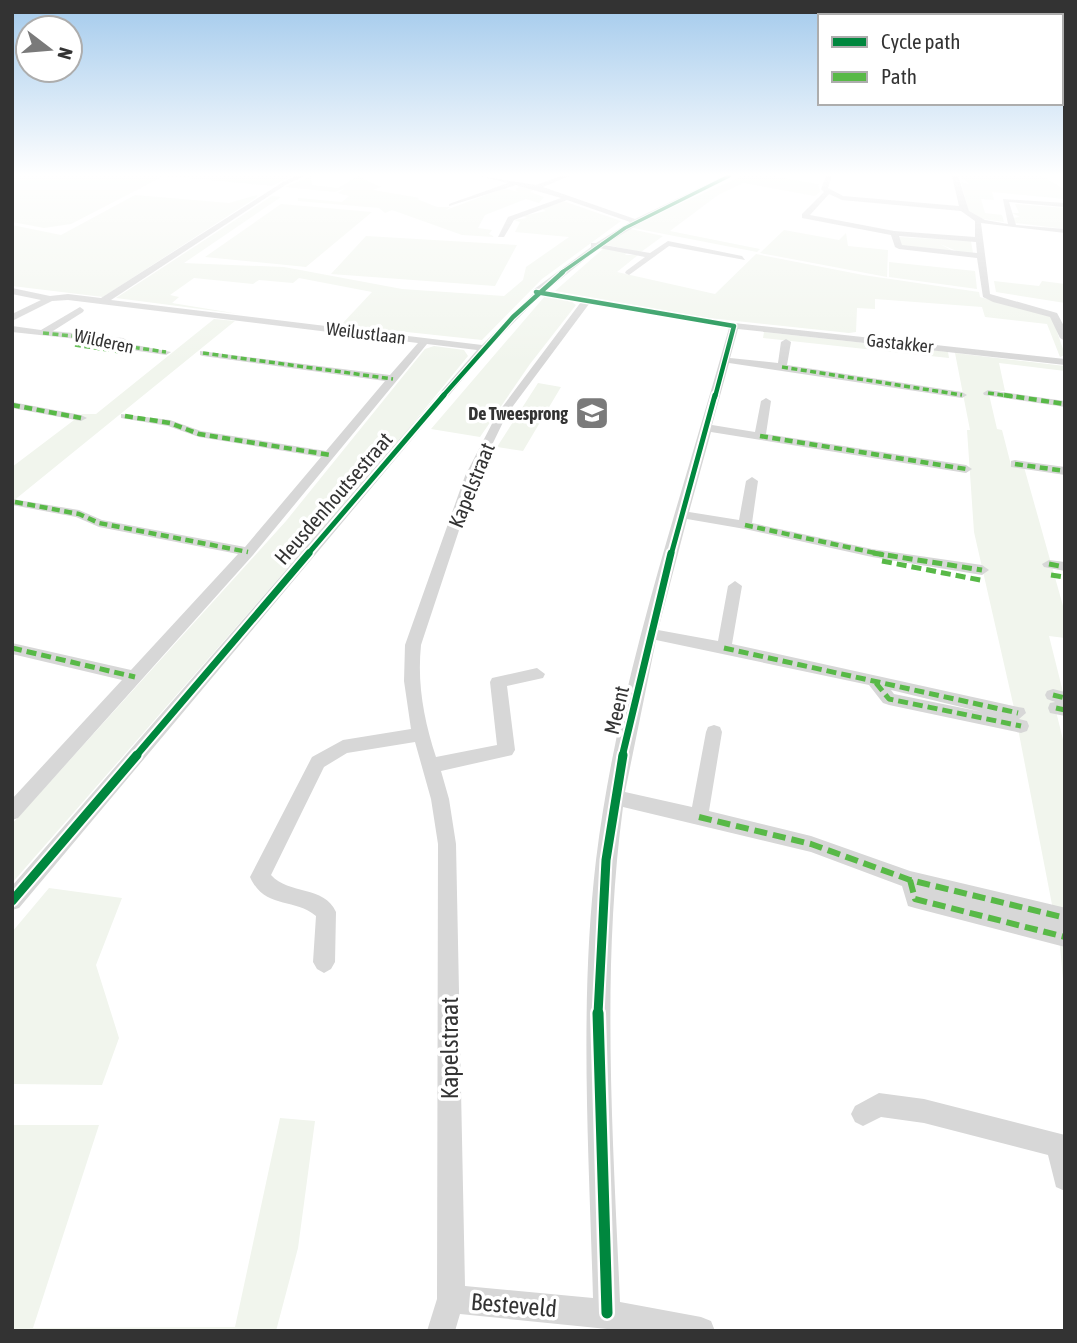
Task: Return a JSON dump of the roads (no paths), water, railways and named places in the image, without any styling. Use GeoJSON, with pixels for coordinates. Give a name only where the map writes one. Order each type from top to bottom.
{"type":"FeatureCollection","features":[{"type":"Feature","properties":{"kind":"street"},"geometry":{"type":"LineString","coordinates":[[103,301],[199,239]]}},
{"type":"Feature","properties":{"kind":"street","name":"Heusdenhoutsestraat"},"geometry":{"type":"LineString","coordinates":[[12,901],[484,348],[536,292],[605,239]]}},
{"type":"Feature","properties":{"kind":"street"},"geometry":{"type":"LineString","coordinates":[[896,239],[899,247],[981,256]]}},
{"type":"Feature","properties":{"kind":"street"},"geometry":{"type":"LineString","coordinates":[[962,239],[978,240],[986,295],[996,300],[1054,314],[1065,338]]}},
{"type":"Feature","properties":{"kind":"street"},"geometry":{"type":"LineString","coordinates":[[629,273],[668,243],[742,258]]}},
{"type":"Feature","properties":{"kind":"street"},"geometry":{"type":"LineString","coordinates":[[594,245],[651,256]]}},
{"type":"Feature","properties":{"kind":"street","name":"Weilustlaan"},"geometry":{"type":"LineString","coordinates":[[12,291],[50,299],[68,297],[251,315],[484,348]]}},
{"type":"Feature","properties":{"kind":"street"},"geometry":{"type":"LineString","coordinates":[[536,292],[734,326]]}},
{"type":"Feature","properties":{"kind":"street"},"geometry":{"type":"LineString","coordinates":[[12,318],[50,299]]}},
{"type":"Feature","properties":{"kind":"street","name":"Kapelstraat"},"geometry":{"type":"LineString","coordinates":[[441,1331],[451,1299],[447,844],[429,766],[418,735],[409,672],[413,645],[471,476],[502,414],[587,301]]}},
{"type":"Feature","properties":{"kind":"street","name":"Wilderen"},"geometry":{"type":"LineString","coordinates":[[43,333],[80,310]]}},
{"type":"Feature","properties":{"kind":"street","name":"Meent"},"geometry":{"type":"LineString","coordinates":[[607,1313],[598,1024],[601,921],[615,797],[652,634],[734,326]]}},
{"type":"Feature","properties":{"kind":"street","name":"Gastakker"},"geometry":{"type":"LineString","coordinates":[[734,326],[1065,362]]}},
{"type":"Feature","properties":{"kind":"street","name":"Wilderen"},"geometry":{"type":"LineString","coordinates":[[12,329],[123,341],[113,348]]}},
{"type":"Feature","properties":{"kind":"street"},"geometry":{"type":"LineString","coordinates":[[43,333],[43,336],[78,343],[162,354]]}},
{"type":"Feature","properties":{"kind":"street","name":"Heusdenhoutsestraat"},"geometry":{"type":"LineString","coordinates":[[12,812],[248,552],[425,340]]}},
{"type":"Feature","properties":{"kind":"street"},"geometry":{"type":"LineString","coordinates":[[782,367],[786,342]]}},
{"type":"Feature","properties":{"kind":"street"},"geometry":{"type":"LineString","coordinates":[[203,353],[393,379]]}},
{"type":"Feature","properties":{"kind":"street"},"geometry":{"type":"LineString","coordinates":[[725,359],[891,384],[894,390],[963,397]]}},
{"type":"Feature","properties":{"kind":"street"},"geometry":{"type":"LineString","coordinates":[[987,390],[1061,403]]}},
{"type":"Feature","properties":{"kind":"street"},"geometry":{"type":"LineString","coordinates":[[760,436],[766,401]]}},
{"type":"Feature","properties":{"kind":"street"},"geometry":{"type":"LineString","coordinates":[[12,405],[81,418]]}},
{"type":"Feature","properties":{"kind":"street","name":"Heusdenhoutsestraat"},"geometry":{"type":"LineString","coordinates":[[125,416],[170,423],[199,434],[330,455]]}},
{"type":"Feature","properties":{"kind":"street"},"geometry":{"type":"LineString","coordinates":[[708,428],[886,457],[887,465],[967,473]]}},
{"type":"Feature","properties":{"kind":"street"},"geometry":{"type":"LineString","coordinates":[[1065,471],[1016,468],[1065,478]]}},
{"type":"Feature","properties":{"kind":"street"},"geometry":{"type":"LineString","coordinates":[[745,525],[752,481]]}},
{"type":"Feature","properties":{"kind":"street","name":"Heusdenhoutsestraat"},"geometry":{"type":"LineString","coordinates":[[15,502],[79,514],[99,523],[248,552]]}},
{"type":"Feature","properties":{"kind":"street"},"geometry":{"type":"LineString","coordinates":[[684,515],[745,525],[872,553],[886,564],[984,576]]}},
{"type":"Feature","properties":{"kind":"street"},"geometry":{"type":"LineString","coordinates":[[1055,572],[1065,567]]}},
{"type":"Feature","properties":{"kind":"street"},"geometry":{"type":"LineString","coordinates":[[724,648],[735,586]]}},
{"type":"Feature","properties":{"kind":"street"},"geometry":{"type":"LineString","coordinates":[[652,634],[815,665],[876,683],[889,699],[1019,719]]}},
{"type":"Feature","properties":{"kind":"street"},"geometry":{"type":"LineString","coordinates":[[12,648],[135,677]]}},
{"type":"Feature","properties":{"kind":"street"},"geometry":{"type":"LineString","coordinates":[[429,766],[506,750],[498,682],[537,674]]}},
{"type":"Feature","properties":{"kind":"street"},"geometry":{"type":"LineString","coordinates":[[699,817],[714,732]]}},
{"type":"Feature","properties":{"kind":"street"},"geometry":{"type":"LineString","coordinates":[[324,962],[326,912],[318,903],[275,892],[260,877],[318,762],[344,747],[418,735]]}},
{"type":"Feature","properties":{"kind":"street"},"geometry":{"type":"LineString","coordinates":[[615,797],[811,844],[910,880],[915,900],[1063,927]]}},
{"type":"Feature","properties":{"kind":"street"},"geometry":{"type":"LineString","coordinates":[[863,1114],[879,1105],[924,1111],[1062,1146],[1065,1178]]}},
{"type":"Feature","properties":{"kind":"street","name":"Besteveld"},"geometry":{"type":"LineString","coordinates":[[451,1299],[607,1313],[701,1331]]}},
{"type":"Feature","properties":{"kind":"place","name":"De Tweesprong"},"geometry":{"type":"Point","coordinates":[592,413]}}]}
